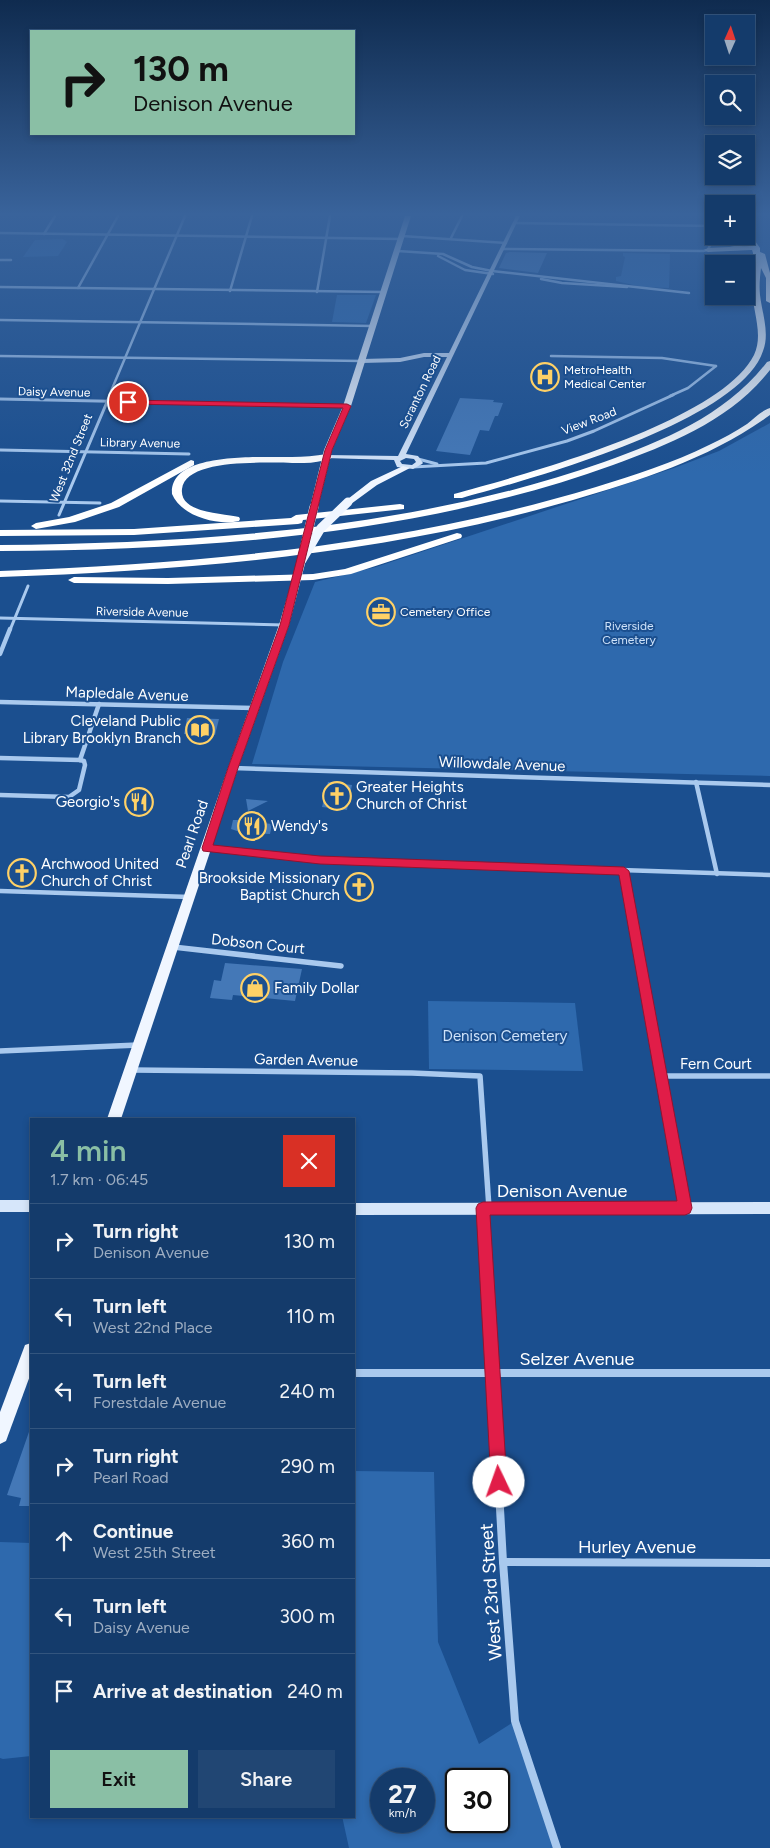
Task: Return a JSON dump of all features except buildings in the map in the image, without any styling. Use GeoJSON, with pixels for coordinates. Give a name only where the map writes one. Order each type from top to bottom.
{"type":"FeatureCollection","features":[{"type":"Feature","properties":{"kind":"highway"},"geometry":{"type":"LineString","coordinates":[[458,496],[527,476],[620,444],[674,421],[709,402],[734,385],[752,365],[761,344],[762,328],[758,302]]}},
{"type":"Feature","properties":{"kind":"highway"},"geometry":{"type":"LineString","coordinates":[[0,548],[108,546],[226,539],[349,525],[443,509],[533,488],[610,463],[689,429],[738,398],[759,378],[770,364]]}},
{"type":"Feature","properties":{"kind":"highway"},"geometry":{"type":"LineString","coordinates":[[0,533],[89,533],[211,528],[312,520],[400,507],[458,496],[543,475],[615,452],[671,431],[738,398]]}},
{"type":"Feature","properties":{"kind":"highway"},"geometry":{"type":"LineString","coordinates":[[0,579],[144,581],[296,578],[347,572],[661,468],[716,447],[767,414]]}},
{"type":"Feature","properties":{"kind":"highway"},"geometry":{"type":"LineString","coordinates":[[0,557],[121,555],[223,548],[342,535],[418,523],[548,495],[633,471],[720,439],[767,414]]}},
{"type":"Feature","properties":{"kind":"highway"},"geometry":{"type":"LineString","coordinates":[[0,528],[54,523],[96,513],[129,498],[186,465],[206,459],[240,455],[306,454],[327,457]]}},
{"type":"Feature","properties":{"kind":"highway"},"geometry":{"type":"LineString","coordinates":[[327,457],[305,460],[226,461],[209,464],[185,475],[177,488],[177,495],[186,507],[196,512],[237,520],[319,516],[400,507]]}},
{"type":"Feature","properties":{"kind":"highway"},"geometry":{"type":"LineString","coordinates":[[0,574],[170,566],[320,551],[429,533],[569,499]]}},
{"type":"Feature","properties":{"kind":"main road"},"geometry":{"type":"LineString","coordinates":[[301,563],[327,457],[347,406],[381,302]]}},
{"type":"Feature","properties":{"kind":"main road"},"geometry":{"type":"LineString","coordinates":[[301,563],[322,524],[334,512],[404,463]]}},
{"type":"Feature","properties":{"kind":"main road","name":"Pearl Road"},"geometry":{"type":"LineString","coordinates":[[114,1118],[253,708],[284,625],[301,563]]}},
{"type":"Feature","properties":{"kind":"main road"},"geometry":{"type":"LineString","coordinates":[[0,1435],[28,1368]]}},
{"type":"Feature","properties":{"kind":"street","name":"West 32nd Street"},"geometry":{"type":"LineString","coordinates":[[59,515],[124,358],[150,302]]}},
{"type":"Feature","properties":{"kind":"street","name":"Scranton Road"},"geometry":{"type":"LineString","coordinates":[[404,463],[409,443],[476,302]]}},
{"type":"Feature","properties":{"kind":"street"},"geometry":{"type":"LineString","coordinates":[[0,320],[373,326]]}},
{"type":"Feature","properties":{"kind":"street"},"geometry":{"type":"LineString","coordinates":[[0,356],[362,361],[400,360],[424,355],[451,355]]}},
{"type":"Feature","properties":{"kind":"street","name":"View Road"},"geometry":{"type":"LineString","coordinates":[[404,463],[458,465],[501,460],[594,431],[688,388],[716,366],[662,358],[551,356]]}},
{"type":"Feature","properties":{"kind":"street","name":"Daisy Avenue"},"geometry":{"type":"LineString","coordinates":[[0,399],[347,406]]}},
{"type":"Feature","properties":{"kind":"street","name":"Scranton Road"},"geometry":{"type":"LineString","coordinates":[[409,443],[417,458]]}},
{"type":"Feature","properties":{"kind":"street","name":"Library Avenue"},"geometry":{"type":"LineString","coordinates":[[0,450],[189,454]]}},
{"type":"Feature","properties":{"kind":"street"},"geometry":{"type":"LineString","coordinates":[[327,457],[366,458],[404,463],[420,463],[417,458],[404,463]]}},
{"type":"Feature","properties":{"kind":"street","name":"View Road"},"geometry":{"type":"LineString","coordinates":[[417,458],[434,463],[458,465]]}},
{"type":"Feature","properties":{"kind":"street"},"geometry":{"type":"LineString","coordinates":[[0,501],[100,503]]}},
{"type":"Feature","properties":{"kind":"street"},"geometry":{"type":"LineString","coordinates":[[0,654],[28,586]]}},
{"type":"Feature","properties":{"kind":"street","name":"Riverside Avenue"},"geometry":{"type":"LineString","coordinates":[[0,618],[284,625]]}},
{"type":"Feature","properties":{"kind":"street","name":"Mapledale Avenue"},"geometry":{"type":"LineString","coordinates":[[0,702],[253,708]]}},
{"type":"Feature","properties":{"kind":"street"},"geometry":{"type":"LineString","coordinates":[[80,760],[99,704]]}},
{"type":"Feature","properties":{"kind":"street"},"geometry":{"type":"LineString","coordinates":[[0,758],[80,760],[84,761],[85,765],[78,790],[68,797],[0,795]]}},
{"type":"Feature","properties":{"kind":"street","name":"Willowdale Avenue"},"geometry":{"type":"LineString","coordinates":[[233,768],[770,785]]}},
{"type":"Feature","properties":{"kind":"street"},"geometry":{"type":"LineString","coordinates":[[696,782],[717,874]]}},
{"type":"Feature","properties":{"kind":"street"},"geometry":{"type":"LineString","coordinates":[[207,848],[320,860],[770,875]]}},
{"type":"Feature","properties":{"kind":"street"},"geometry":{"type":"LineString","coordinates":[[624,871],[685,1208]]}},
{"type":"Feature","properties":{"kind":"street"},"geometry":{"type":"LineString","coordinates":[[0,892],[190,897]]}},
{"type":"Feature","properties":{"kind":"street","name":"Dobson Court"},"geometry":{"type":"LineString","coordinates":[[172,947],[341,966]]}},
{"type":"Feature","properties":{"kind":"street"},"geometry":{"type":"LineString","coordinates":[[0,1051],[140,1045]]}},
{"type":"Feature","properties":{"kind":"street","name":"Garden Avenue"},"geometry":{"type":"LineString","coordinates":[[132,1070],[412,1073],[480,1076]]}},
{"type":"Feature","properties":{"kind":"street","name":"West 23rd Street"},"geometry":{"type":"LineString","coordinates":[[480,1076],[503,1562],[515,1721],[557,1848]]}},
{"type":"Feature","properties":{"kind":"street","name":"Fern Court"},"geometry":{"type":"LineString","coordinates":[[661,1076],[770,1076]]}},
{"type":"Feature","properties":{"kind":"street"},"geometry":{"type":"LineString","coordinates":[[0,1206],[30,1206]]}},
{"type":"Feature","properties":{"kind":"street","name":"Denison Avenue"},"geometry":{"type":"LineString","coordinates":[[355,1209],[770,1208]]}},
{"type":"Feature","properties":{"kind":"street","name":"Selzer Avenue"},"geometry":{"type":"LineString","coordinates":[[355,1373],[770,1372]]}},
{"type":"Feature","properties":{"kind":"street","name":"Hurley Avenue"},"geometry":{"type":"LineString","coordinates":[[503,1562],[770,1563]]}},
{"type":"Feature","properties":{"kind":"green space"},"geometry":{"type":"Polygon","coordinates":[[[336,302],[373,302],[366,323],[332,322],[336,302]]]}},
{"type":"Feature","properties":{"kind":"green space","name":"Riverside Cemetery"},"geometry":{"type":"Polygon","coordinates":[[[770,423],[770,776],[252,764],[283,662],[315,582],[376,567],[674,468],[719,451],[770,423]]]}},
{"type":"Feature","properties":{"kind":"green space","name":"Denison Cemetery"},"geometry":{"type":"Polygon","coordinates":[[[428,1001],[575,1003],[583,1071],[429,1069],[428,1001]]]}},
{"type":"Feature","properties":{"kind":"green space"},"geometry":{"type":"Polygon","coordinates":[[[355,1471],[434,1472],[438,1642],[479,1744],[515,1721],[557,1848],[349,1848],[342,1818],[355,1818],[355,1471]]]}},
{"type":"Feature","properties":{"kind":"green space"},"geometry":{"type":"Polygon","coordinates":[[[0,1542],[30,1543],[30,1756],[0,1758],[0,1542]]]}},
{"type":"Feature","properties":{"kind":"place","name":"MetroHealth Medical Center"},"geometry":{"type":"Point","coordinates":[545,377]}},
{"type":"Feature","properties":{"kind":"place","name":"Cemetery Office"},"geometry":{"type":"Point","coordinates":[381,612]}},
{"type":"Feature","properties":{"kind":"place","name":"Cleveland Public Library Brooklyn Branch"},"geometry":{"type":"Point","coordinates":[200,730]}},
{"type":"Feature","properties":{"kind":"place","name":"Greater Heights Church of Christ"},"geometry":{"type":"Point","coordinates":[337,796]}},
{"type":"Feature","properties":{"kind":"place","name":"Georgio's"},"geometry":{"type":"Point","coordinates":[139,802]}},
{"type":"Feature","properties":{"kind":"place","name":"Wendy's"},"geometry":{"type":"Point","coordinates":[252,826]}},
{"type":"Feature","properties":{"kind":"place","name":"Archwood United Church of Christ"},"geometry":{"type":"Point","coordinates":[22,873]}},
{"type":"Feature","properties":{"kind":"place","name":"Brookside Missionary Baptist Church"},"geometry":{"type":"Point","coordinates":[359,887]}},
{"type":"Feature","properties":{"kind":"place","name":"Family Dollar"},"geometry":{"type":"Point","coordinates":[255,988]}},
{"type":"Feature","properties":{"kind":"route"},"geometry":{"type":"LineString","coordinates":[[128,402],[347,406],[328,450],[302,560],[284,625],[253,708],[207,848],[320,860],[624,871],[685,1208],[483,1208],[499,1482]]}}]}
